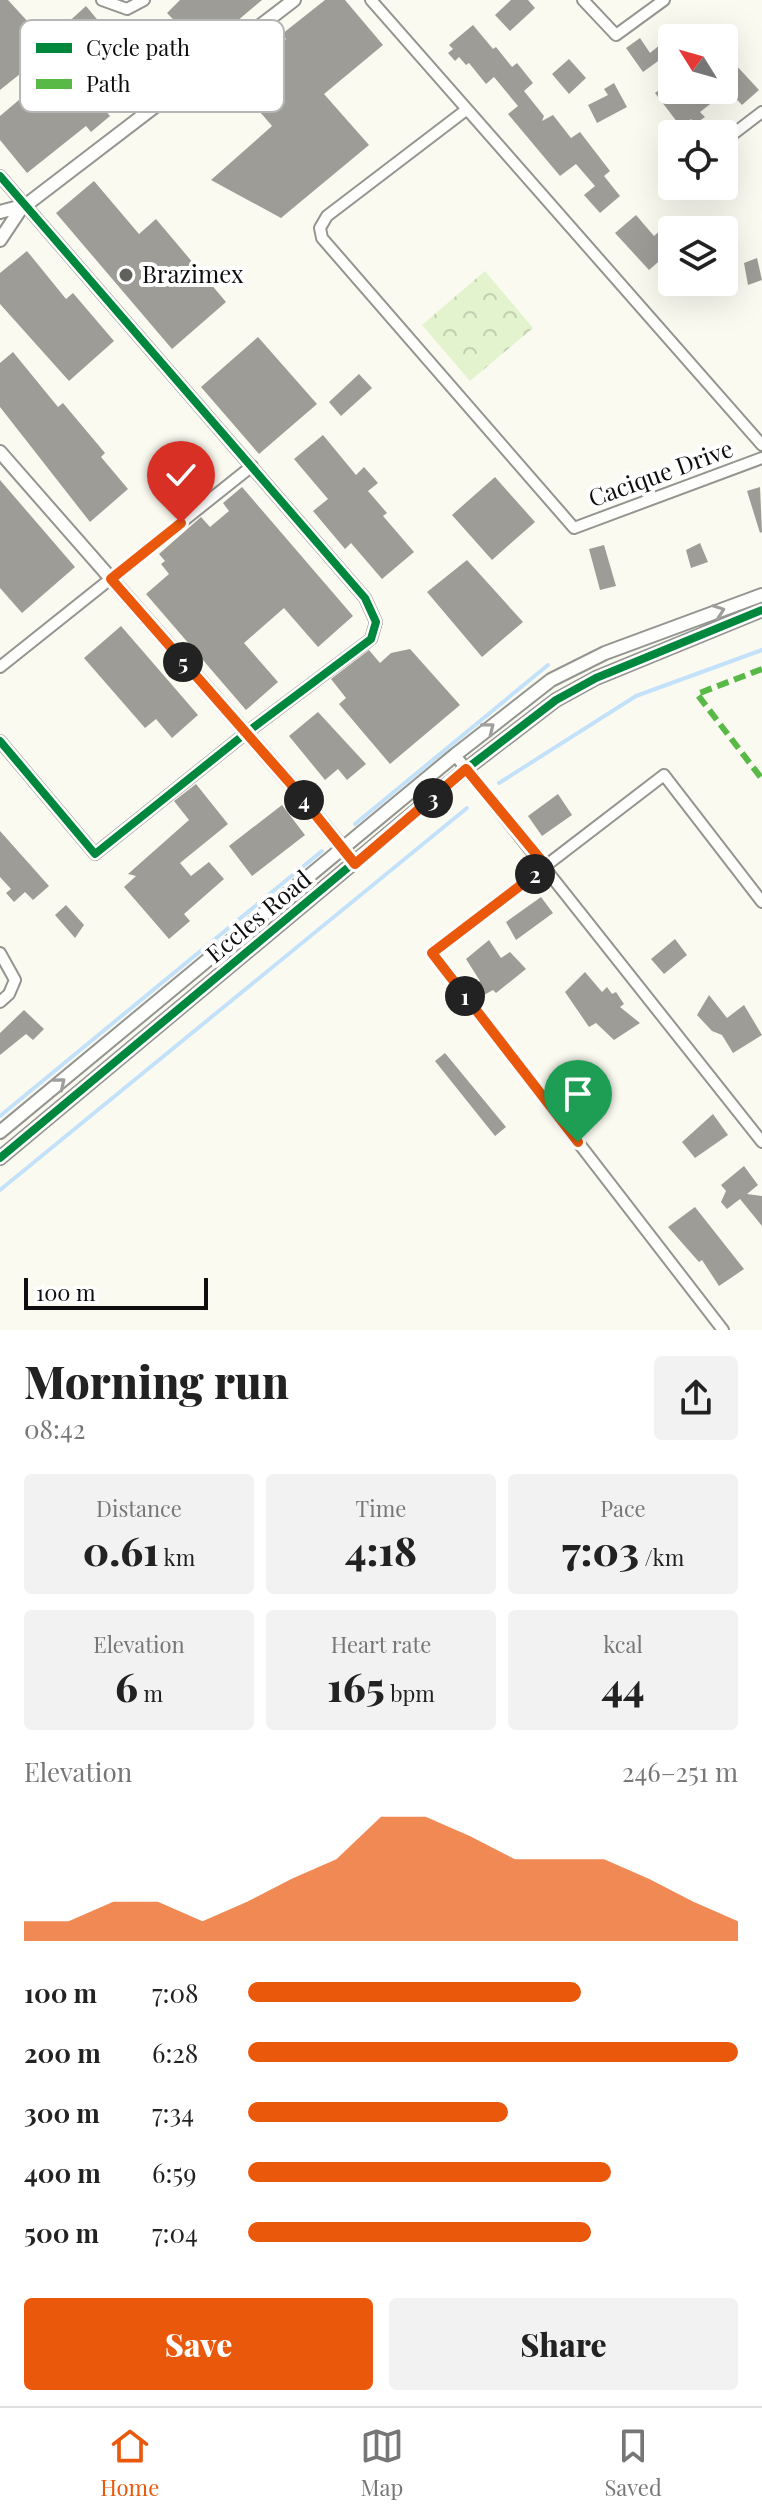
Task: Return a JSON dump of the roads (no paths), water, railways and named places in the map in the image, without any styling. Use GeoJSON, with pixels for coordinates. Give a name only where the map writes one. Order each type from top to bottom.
{"type":"FeatureCollection","features":[{"type":"Feature","properties":{"kind":"street"},"geometry":{"type":"LineString","coordinates":[[102,0],[127,9],[144,0]]}},
{"type":"Feature","properties":{"kind":"street"},"geometry":{"type":"LineString","coordinates":[[268,20],[294,0]]}},
{"type":"Feature","properties":{"kind":"street"},"geometry":{"type":"LineString","coordinates":[[371,0],[762,445]]}},
{"type":"Feature","properties":{"kind":"street"},"geometry":{"type":"LineString","coordinates":[[583,0],[616,35],[664,0]]}},
{"type":"Feature","properties":{"kind":"street","name":"Cacique Drive"},"geometry":{"type":"LineString","coordinates":[[466,110],[327,216],[320,228],[322,238],[574,528],[762,458]]}},
{"type":"Feature","properties":{"kind":"street"},"geometry":{"type":"LineString","coordinates":[[0,240],[24,206],[147,112]]}},
{"type":"Feature","properties":{"kind":"street"},"geometry":{"type":"LineString","coordinates":[[738,130],[762,112]]}},
{"type":"Feature","properties":{"kind":"street"},"geometry":{"type":"LineString","coordinates":[[0,176],[365,598],[376,622],[371,639],[246,733],[95,854],[0,741]]}},
{"type":"Feature","properties":{"kind":"street"},"geometry":{"type":"LineString","coordinates":[[0,212],[24,206]]}},
{"type":"Feature","properties":{"kind":"street"},"geometry":{"type":"LineString","coordinates":[[0,452],[246,733],[355,864]]}},
{"type":"Feature","properties":{"kind":"street"},"geometry":{"type":"LineString","coordinates":[[0,667],[252,466]]}},
{"type":"Feature","properties":{"kind":"street","name":"Eccles Road"},"geometry":{"type":"LineString","coordinates":[[0,1132],[455,755],[551,680],[577,665],[762,595]]}},
{"type":"Feature","properties":{"kind":"street","name":"Eccles Road"},"geometry":{"type":"LineString","coordinates":[[0,1158],[466,769],[556,700],[596,678],[762,610]]}},
{"type":"Feature","properties":{"kind":"street"},"geometry":{"type":"LineString","coordinates":[[455,755],[762,1142]]}},
{"type":"Feature","properties":{"kind":"street"},"geometry":{"type":"LineString","coordinates":[[723,1330],[432,953],[664,775],[762,902]]}},
{"type":"Feature","properties":{"kind":"street"},"geometry":{"type":"LineString","coordinates":[[0,953],[15,980],[9,994],[0,1002]]}},
{"type":"Feature","properties":{"kind":"waterway"},"geometry":{"type":"LineString","coordinates":[[499,783],[636,696],[762,650]]}},
{"type":"Feature","properties":{"kind":"waterway"},"geometry":{"type":"LineString","coordinates":[[355,824],[548,665]]}},
{"type":"Feature","properties":{"kind":"waterway"},"geometry":{"type":"LineString","coordinates":[[0,1190],[467,808]]}},
{"type":"Feature","properties":{"kind":"waterway"},"geometry":{"type":"LineString","coordinates":[[0,1116],[322,851]]}},
{"type":"Feature","properties":{"kind":"place","name":"Brazimex"},"geometry":{"type":"Point","coordinates":[126,275]}}]}
